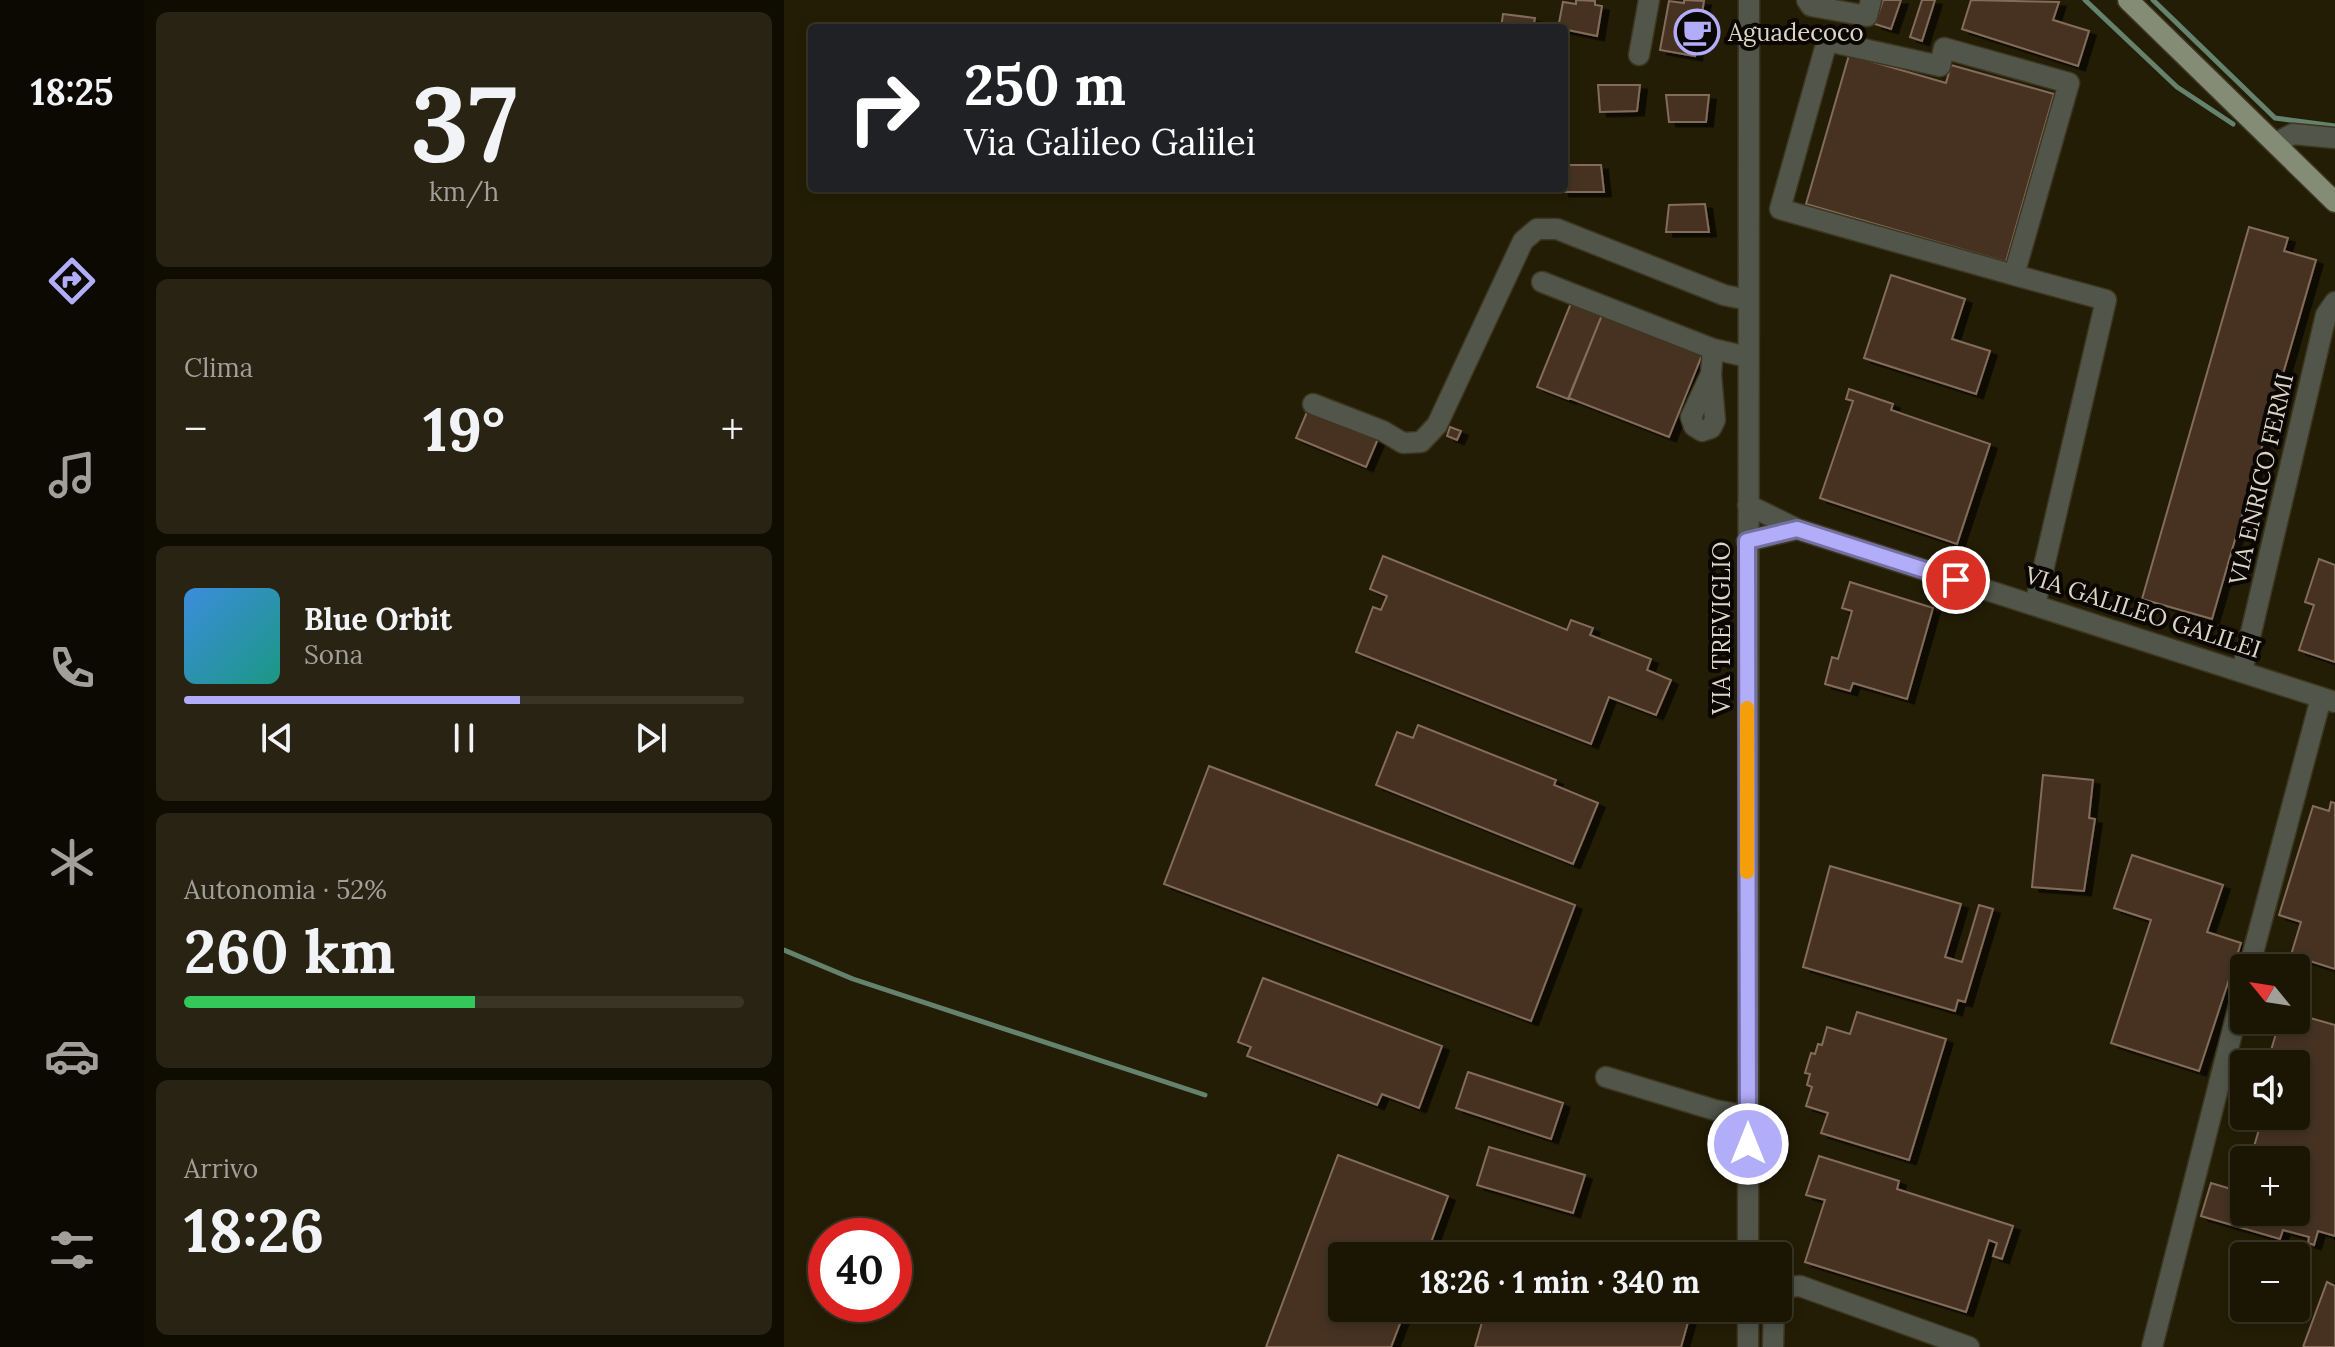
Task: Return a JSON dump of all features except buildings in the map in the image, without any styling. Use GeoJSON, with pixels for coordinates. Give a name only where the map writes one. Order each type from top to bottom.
{"type":"FeatureCollection","features":[{"type":"Feature","properties":{"kind":"main road"},"geometry":{"type":"LineString","coordinates":[[2128,0],[2335,202]]}},
{"type":"Feature","properties":{"kind":"street"},"geometry":{"type":"LineString","coordinates":[[1639,55],[1649,0]]}},
{"type":"Feature","properties":{"kind":"street","name":"VIA TREVIGLIO"},"geometry":{"type":"LineString","coordinates":[[1748,1242],[1749,0]]}},
{"type":"Feature","properties":{"kind":"street"},"geometry":{"type":"LineString","coordinates":[[1807,0],[1811,6],[1867,16],[1871,0]]}},
{"type":"Feature","properties":{"kind":"street"},"geometry":{"type":"LineString","coordinates":[[2014,275],[2069,83],[1944,48],[1940,66],[1827,41],[1780,209],[2014,275],[2106,300],[2035,605]]}},
{"type":"Feature","properties":{"kind":"street"},"geometry":{"type":"LineString","coordinates":[[2276,143],[2293,134],[2335,138]]}},
{"type":"Feature","properties":{"kind":"street"},"geometry":{"type":"LineString","coordinates":[[1313,404],[1383,431],[1403,443],[1421,442],[1437,425],[1523,241],[1537,229],[1557,229],[1724,295],[1748,300]]}},
{"type":"Feature","properties":{"kind":"street"},"geometry":{"type":"LineString","coordinates":[[1542,282],[1713,349],[1748,357]]}},
{"type":"Feature","properties":{"kind":"street","name":"VIA ENRICO FERMI"},"geometry":{"type":"LineString","coordinates":[[2242,671],[2326,315],[2335,302]]}},
{"type":"Feature","properties":{"kind":"street"},"geometry":{"type":"LineString","coordinates":[[1711,374],[1713,349]]}},
{"type":"Feature","properties":{"kind":"street","name":"VIA GALILEO GALILEI"},"geometry":{"type":"LineString","coordinates":[[1748,505],[1797,529],[2328,700]]}},
{"type":"Feature","properties":{"kind":"street"},"geometry":{"type":"LineString","coordinates":[[1747,541],[1797,529]]}},
{"type":"Feature","properties":{"kind":"street"},"geometry":{"type":"LineString","coordinates":[[2253,954],[2328,700]]}},
{"type":"Feature","properties":{"kind":"street"},"geometry":{"type":"LineString","coordinates":[[2152,1347],[2232,1034]]}},
{"type":"Feature","properties":{"kind":"street"},"geometry":{"type":"LineString","coordinates":[[1606,1077],[1715,1110],[1748,1116]]}},
{"type":"Feature","properties":{"kind":"street"},"geometry":{"type":"LineString","coordinates":[[1792,1286],[1969,1347]]}},
{"type":"Feature","properties":{"kind":"street"},"geometry":{"type":"LineString","coordinates":[[1748,1322],[1748,1347]]}},
{"type":"Feature","properties":{"kind":"street"},"geometry":{"type":"LineString","coordinates":[[1773,1347],[1774,1322]]}},
{"type":"Feature","properties":{"kind":"waterway"},"geometry":{"type":"LineString","coordinates":[[2085,0],[2177,87],[2233,124]]}},
{"type":"Feature","properties":{"kind":"waterway"},"geometry":{"type":"LineString","coordinates":[[2153,0],[2275,118],[2335,126]]}},
{"type":"Feature","properties":{"kind":"waterway"},"geometry":{"type":"LineString","coordinates":[[784,950],[853,979],[1205,1095]]}},
{"type":"Feature","properties":{"kind":"slow traffic"},"geometry":{"type":"LineString","coordinates":[[1747,708],[1747,872]]}},
{"type":"Feature","properties":{"kind":"place","name":"Aguadecoco"},"geometry":{"type":"Point","coordinates":[1697,32]}},
{"type":"Feature","properties":{"kind":"route"},"geometry":{"type":"LineString","coordinates":[[1748,1144],[1747,541],[1797,529],[1956,580]]}}]}
